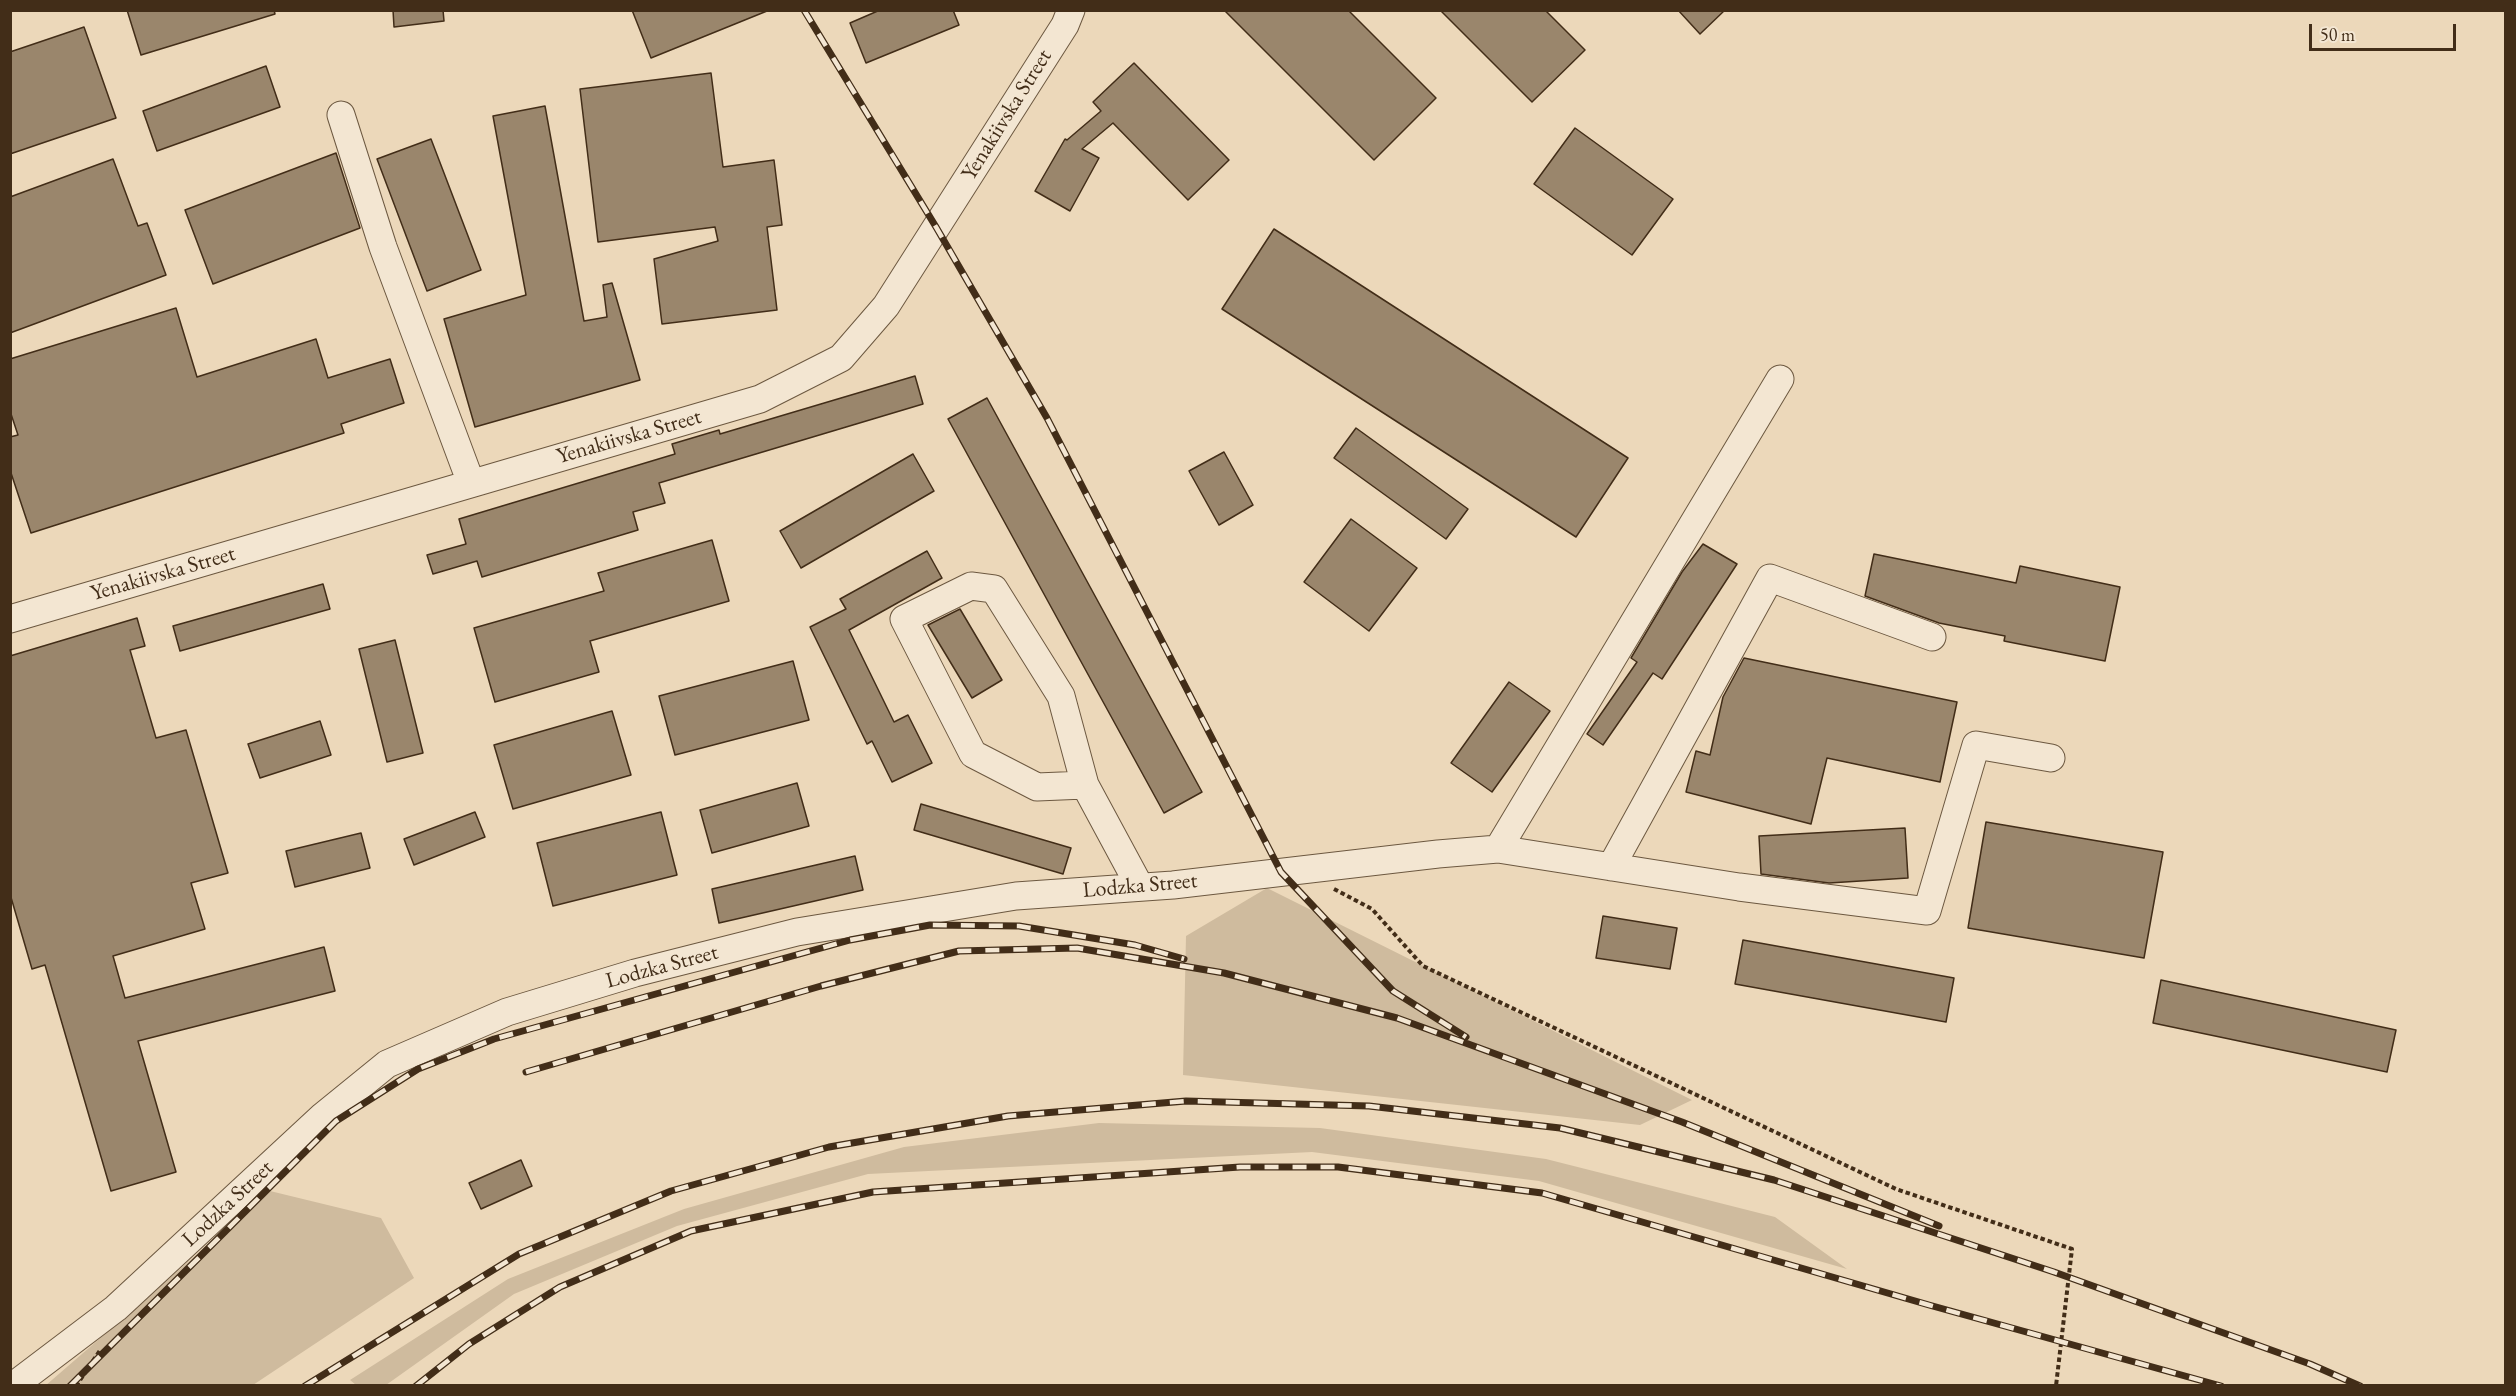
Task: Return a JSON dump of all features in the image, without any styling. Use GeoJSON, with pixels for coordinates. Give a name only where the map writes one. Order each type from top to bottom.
{"type":"FeatureCollection","features":[{"type":"Feature","properties":{"kind":"street","name":"Yenakiivska Street"},"geometry":{"type":"LineString","coordinates":[[10,619],[760,399],[841,358],[886,306],[1065,25],[1071,10]]}},
{"type":"Feature","properties":{"kind":"street"},"geometry":{"type":"LineString","coordinates":[[341,115],[383,247],[471,483]]}},
{"type":"Feature","properties":{"kind":"street"},"geometry":{"type":"LineString","coordinates":[[1498,849],[1780,379]]}},
{"type":"Feature","properties":{"kind":"street"},"geometry":{"type":"LineString","coordinates":[[1611,867],[1770,578],[1932,637]]}},
{"type":"Feature","properties":{"kind":"street"},"geometry":{"type":"LineString","coordinates":[[1085,785],[1036,787],[973,754],[904,619],[971,586],[994,590],[1061,696],[1085,785],[1140,887]]}},
{"type":"Feature","properties":{"kind":"street","name":"Lodzka Street"},"geometry":{"type":"LineString","coordinates":[[15,1376],[116,1308],[323,1116],[387,1064],[507,1012],[635,973],[798,932],[1016,896],[1140,887],[1498,849],[1738,887],[1927,911],[1976,745],[2051,758]]}},
{"type":"Feature","properties":{"kind":"path"},"geometry":{"type":"LineString","coordinates":[[1330,887],[1372,909],[1424,966],[1896,1189],[2072,1249],[2056,1386]]}},
{"type":"Feature","properties":{"kind":"shaded area"},"geometry":{"type":"Polygon","coordinates":[[[1267,888],[1692,1100],[1640,1125],[1183,1075],[1186,936],[1267,888]]]}},
{"type":"Feature","properties":{"kind":"shaded area"},"geometry":{"type":"Polygon","coordinates":[[[1099,1123],[1320,1128],[1546,1159],[1775,1217],[1847,1269],[1539,1181],[1312,1152],[868,1174],[677,1226],[514,1294],[386,1385],[356,1385],[350,1380],[508,1279],[684,1209],[904,1147],[1099,1123]]]}},
{"type":"Feature","properties":{"kind":"shaded area"},"geometry":{"type":"Polygon","coordinates":[[[270,1191],[381,1218],[414,1278],[253,1385],[45,1386],[270,1191]]]}},
{"type":"Feature","properties":{"kind":"building"},"geometry":{"type":"Polygon","coordinates":[[[127,10],[274,10],[275,14],[141,55],[127,10]]]}},
{"type":"Feature","properties":{"kind":"building"},"geometry":{"type":"Polygon","coordinates":[[[393,10],[443,10],[444,21],[394,27],[393,10]]]}},
{"type":"Feature","properties":{"kind":"building"},"geometry":{"type":"Polygon","coordinates":[[[632,10],[766,10],[767,11],[651,58],[632,10]]]}},
{"type":"Feature","properties":{"kind":"building"},"geometry":{"type":"Polygon","coordinates":[[[880,10],[953,10],[959,25],[866,63],[850,23],[880,10]]]}},
{"type":"Feature","properties":{"kind":"building"},"geometry":{"type":"Polygon","coordinates":[[[1224,10],[1348,10],[1436,98],[1374,160],[1224,10]]]}},
{"type":"Feature","properties":{"kind":"building"},"geometry":{"type":"Polygon","coordinates":[[[1440,10],[1545,10],[1585,50],[1532,102],[1440,10]]]}},
{"type":"Feature","properties":{"kind":"building"},"geometry":{"type":"Polygon","coordinates":[[[1678,10],[1725,10],[1700,34],[1678,10]]]}},
{"type":"Feature","properties":{"kind":"building"},"geometry":{"type":"Polygon","coordinates":[[[84,27],[116,118],[10,154],[10,52],[84,27]]]}},
{"type":"Feature","properties":{"kind":"building"},"geometry":{"type":"Polygon","coordinates":[[[1134,63],[1229,160],[1188,200],[1113,123],[1082,149],[1099,158],[1070,211],[1035,191],[1065,139],[1067,140],[1101,111],[1093,102],[1134,63]]]}},
{"type":"Feature","properties":{"kind":"building"},"geometry":{"type":"Polygon","coordinates":[[[266,66],[280,107],[157,151],[143,111],[266,66]]]}},
{"type":"Feature","properties":{"kind":"building"},"geometry":{"type":"Polygon","coordinates":[[[711,73],[723,167],[774,160],[782,225],[767,227],[777,310],[662,324],[654,259],[718,241],[715,227],[598,242],[580,89],[711,73]]]}},
{"type":"Feature","properties":{"kind":"building"},"geometry":{"type":"Polygon","coordinates":[[[545,106],[584,321],[607,317],[603,285],[612,283],[640,380],[475,427],[444,319],[526,295],[493,116],[545,106]]]}},
{"type":"Feature","properties":{"kind":"building"},"geometry":{"type":"Polygon","coordinates":[[[1575,128],[1673,199],[1632,255],[1534,184],[1575,128]]]}},
{"type":"Feature","properties":{"kind":"building"},"geometry":{"type":"Polygon","coordinates":[[[431,139],[481,270],[427,291],[377,159],[431,139]]]}},
{"type":"Feature","properties":{"kind":"building"},"geometry":{"type":"Polygon","coordinates":[[[336,153],[360,228],[213,284],[185,210],[336,153]]]}},
{"type":"Feature","properties":{"kind":"building"},"geometry":{"type":"Polygon","coordinates":[[[113,159],[138,226],[147,223],[166,275],[10,333],[10,197],[113,159]]]}},
{"type":"Feature","properties":{"kind":"building"},"geometry":{"type":"Polygon","coordinates":[[[1274,229],[1628,458],[1576,537],[1222,309],[1274,229]]]}},
{"type":"Feature","properties":{"kind":"building"},"geometry":{"type":"Polygon","coordinates":[[[176,308],[197,377],[316,339],[328,378],[390,359],[404,403],[341,424],[344,433],[31,533],[10,470],[10,437],[18,435],[10,411],[10,359],[176,308]]]}},
{"type":"Feature","properties":{"kind":"building"},"geometry":{"type":"Polygon","coordinates":[[[915,376],[923,404],[659,483],[665,503],[633,512],[638,530],[482,577],[477,561],[433,574],[427,555],[466,544],[459,519],[675,454],[672,444],[719,430],[720,434],[915,376]]]}},
{"type":"Feature","properties":{"kind":"building"},"geometry":{"type":"Polygon","coordinates":[[[987,398],[1202,792],[1164,813],[948,419],[987,398]]]}},
{"type":"Feature","properties":{"kind":"building"},"geometry":{"type":"Polygon","coordinates":[[[1356,428],[1468,509],[1446,539],[1334,458],[1356,428]]]}},
{"type":"Feature","properties":{"kind":"building"},"geometry":{"type":"Polygon","coordinates":[[[1224,452],[1253,505],[1219,525],[1189,471],[1224,452]]]}},
{"type":"Feature","properties":{"kind":"building"},"geometry":{"type":"Polygon","coordinates":[[[913,454],[934,491],[801,568],[780,531],[913,454]]]}},
{"type":"Feature","properties":{"kind":"building"},"geometry":{"type":"Polygon","coordinates":[[[1351,519],[1417,568],[1369,631],[1304,582],[1351,519]]]}},
{"type":"Feature","properties":{"kind":"building"},"geometry":{"type":"Polygon","coordinates":[[[712,540],[729,601],[590,641],[599,672],[495,702],[474,628],[604,591],[598,573],[712,540]]]}},
{"type":"Feature","properties":{"kind":"building"},"geometry":{"type":"Polygon","coordinates":[[[1703,544],[1737,564],[1662,679],[1653,673],[1603,745],[1587,734],[1637,662],[1631,658],[1682,572],[1703,544]]]}},
{"type":"Feature","properties":{"kind":"building"},"geometry":{"type":"Polygon","coordinates":[[[927,551],[942,578],[849,630],[894,722],[908,715],[932,763],[892,782],[872,741],[867,744],[810,627],[846,609],[840,599],[927,551]]]}},
{"type":"Feature","properties":{"kind":"building"},"geometry":{"type":"Polygon","coordinates":[[[1874,554],[2016,583],[2020,566],[2120,587],[2105,661],[2004,641],[2005,636],[1939,623],[1865,596],[1874,554]]]}},
{"type":"Feature","properties":{"kind":"building"},"geometry":{"type":"Polygon","coordinates":[[[323,584],[330,609],[180,651],[173,626],[323,584]]]}},
{"type":"Feature","properties":{"kind":"building"},"geometry":{"type":"Polygon","coordinates":[[[960,609],[1002,680],[972,698],[928,625],[960,609]]]}},
{"type":"Feature","properties":{"kind":"building"},"geometry":{"type":"Polygon","coordinates":[[[137,618],[145,646],[130,650],[156,738],[186,730],[228,873],[191,883],[205,929],[113,956],[125,998],[324,947],[335,991],[138,1041],[176,1172],[111,1191],[45,965],[32,969],[10,894],[10,656],[137,618]]]}},
{"type":"Feature","properties":{"kind":"building"},"geometry":{"type":"Polygon","coordinates":[[[395,640],[423,753],[387,762],[359,649],[395,640]]]}},
{"type":"Feature","properties":{"kind":"building"},"geometry":{"type":"Polygon","coordinates":[[[1744,658],[1957,702],[1940,782],[1827,758],[1811,824],[1686,792],[1696,751],[1710,755],[1723,697],[1744,658]]]}},
{"type":"Feature","properties":{"kind":"building"},"geometry":{"type":"Polygon","coordinates":[[[793,661],[809,720],[675,755],[659,696],[793,661]]]}},
{"type":"Feature","properties":{"kind":"building"},"geometry":{"type":"Polygon","coordinates":[[[1509,682],[1550,711],[1492,792],[1451,763],[1509,682]]]}},
{"type":"Feature","properties":{"kind":"building"},"geometry":{"type":"Polygon","coordinates":[[[612,711],[631,775],[513,809],[494,745],[612,711]]]}},
{"type":"Feature","properties":{"kind":"building"},"geometry":{"type":"Polygon","coordinates":[[[320,721],[331,755],[260,778],[248,744],[320,721]]]}},
{"type":"Feature","properties":{"kind":"building"},"geometry":{"type":"Polygon","coordinates":[[[797,783],[809,826],[712,853],[700,810],[797,783]]]}},
{"type":"Feature","properties":{"kind":"building"},"geometry":{"type":"Polygon","coordinates":[[[921,804],[1071,848],[1063,874],[914,830],[921,804]]]}},
{"type":"Feature","properties":{"kind":"building"},"geometry":{"type":"Polygon","coordinates":[[[475,812],[485,837],[414,865],[404,839],[475,812]]]}},
{"type":"Feature","properties":{"kind":"building"},"geometry":{"type":"Polygon","coordinates":[[[661,812],[677,875],[553,906],[537,843],[661,812]]]}},
{"type":"Feature","properties":{"kind":"building"},"geometry":{"type":"Polygon","coordinates":[[[1986,822],[2163,852],[2144,958],[1968,928],[1986,822]]]}},
{"type":"Feature","properties":{"kind":"building"},"geometry":{"type":"Polygon","coordinates":[[[1905,828],[1908,878],[1829,883],[1761,874],[1759,836],[1905,828]]]}},
{"type":"Feature","properties":{"kind":"building"},"geometry":{"type":"Polygon","coordinates":[[[361,833],[370,868],[295,887],[286,851],[361,833]]]}},
{"type":"Feature","properties":{"kind":"building"},"geometry":{"type":"Polygon","coordinates":[[[855,856],[863,890],[719,923],[712,889],[855,856]]]}},
{"type":"Feature","properties":{"kind":"building"},"geometry":{"type":"Polygon","coordinates":[[[1603,916],[1677,928],[1670,969],[1596,958],[1603,916]]]}},
{"type":"Feature","properties":{"kind":"building"},"geometry":{"type":"Polygon","coordinates":[[[1743,940],[1954,978],[1946,1022],[1735,984],[1743,940]]]}},
{"type":"Feature","properties":{"kind":"building"},"geometry":{"type":"Polygon","coordinates":[[[2161,980],[2396,1030],[2387,1072],[2153,1023],[2161,980]]]}},
{"type":"Feature","properties":{"kind":"building"},"geometry":{"type":"Polygon","coordinates":[[[521,1160],[532,1186],[481,1209],[469,1183],[521,1160]]]}},
{"type":"Feature","properties":{"kind":"railway"},"geometry":{"type":"LineString","coordinates":[[804,10],[936,227],[1047,418],[1281,872],[1393,991],[1466,1037]]}},
{"type":"Feature","properties":{"kind":"railway"},"geometry":{"type":"LineString","coordinates":[[70,1386],[336,1121],[418,1069],[494,1039],[850,940],[930,925],[1019,926],[1135,945],[1184,959]]}},
{"type":"Feature","properties":{"kind":"railway"},"geometry":{"type":"LineString","coordinates":[[526,1072],[821,986],[959,951],[1077,948],[1224,973],[1397,1018],[1682,1122],[1939,1226]]}},
{"type":"Feature","properties":{"kind":"railway"},"geometry":{"type":"LineString","coordinates":[[305,1386],[519,1254],[671,1191],[829,1147],[1008,1116],[1186,1101],[1369,1106],[1560,1128],[1774,1180],[2054,1272],[2310,1364],[2360,1386]]}},
{"type":"Feature","properties":{"kind":"railway"},"geometry":{"type":"LineString","coordinates":[[416,1386],[469,1344],[560,1287],[691,1231],[873,1192],[1240,1167],[1338,1167],[1542,1193],[1929,1305],[2221,1386]]}}]}
